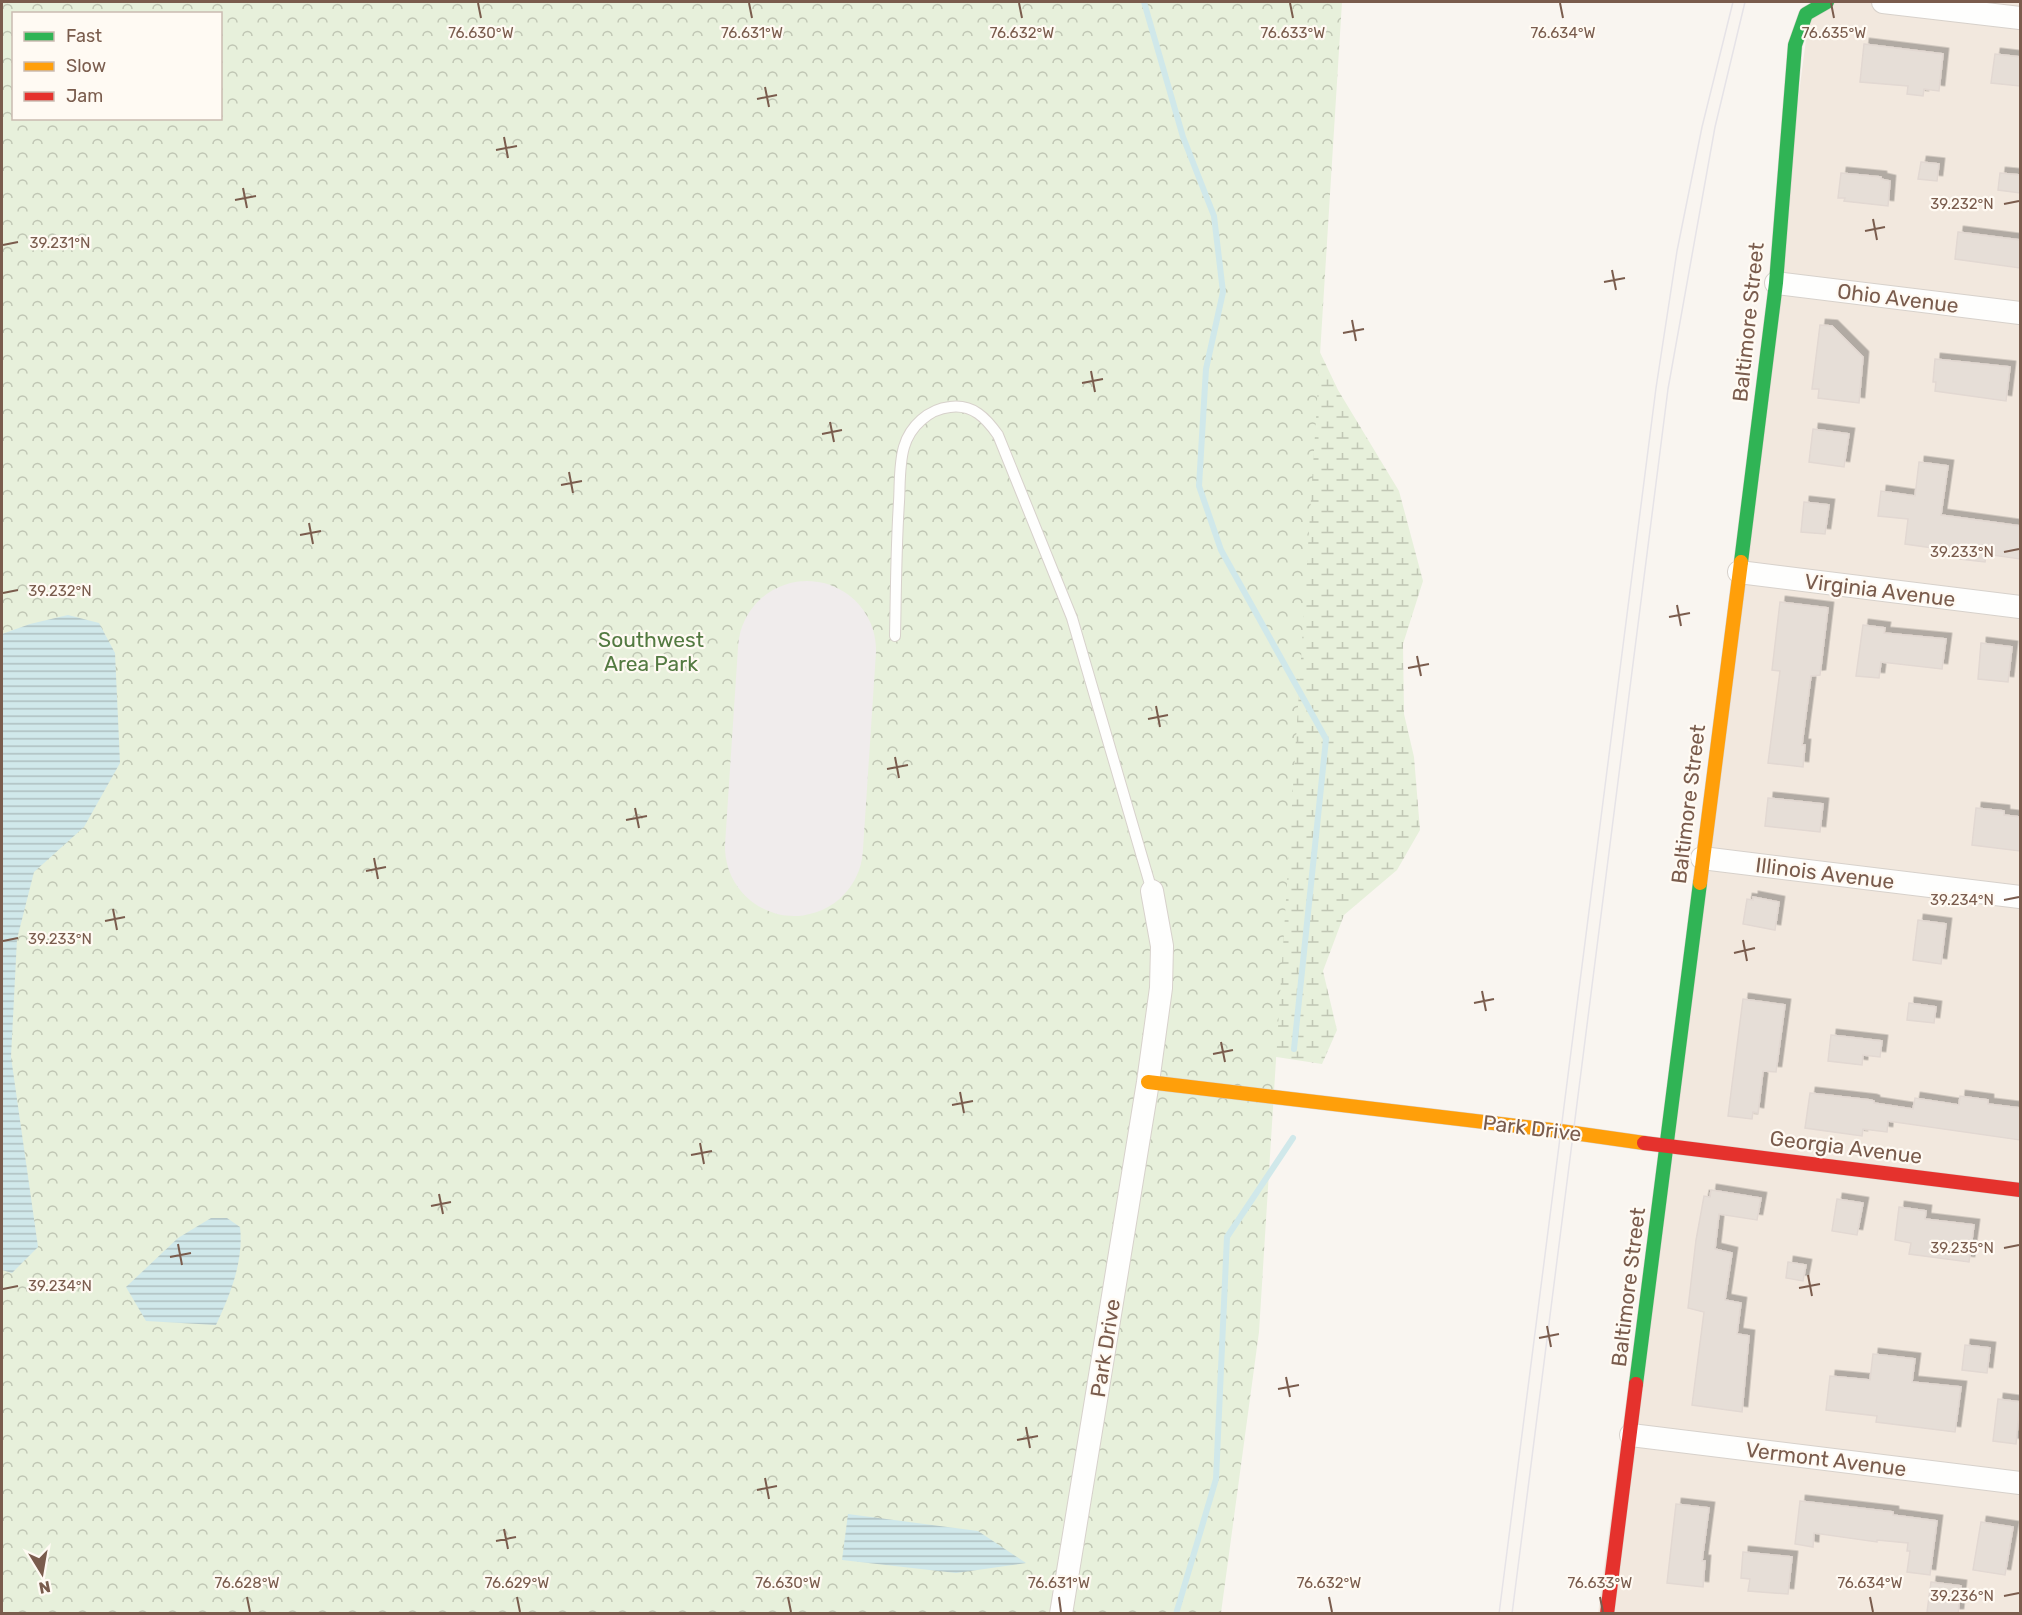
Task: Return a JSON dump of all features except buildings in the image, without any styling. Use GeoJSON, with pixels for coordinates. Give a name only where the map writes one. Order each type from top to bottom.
{"type":"FeatureCollection","features":[{"type":"Feature","properties":{"kind":"street"},"geometry":{"type":"LineString","coordinates":[[1883,2],[2020,18]]}},
{"type":"Feature","properties":{"kind":"street","name":"Baltimore Street"},"geometry":{"type":"LineString","coordinates":[[1607,1614],[1776,283],[1795,45],[1806,14],[1822,4]]}},
{"type":"Feature","properties":{"kind":"street","name":"Ohio Avenue"},"geometry":{"type":"LineString","coordinates":[[1776,283],[2020,313]]}},
{"type":"Feature","properties":{"kind":"street","name":"Virginia Avenue"},"geometry":{"type":"LineString","coordinates":[[1739,572],[2020,607]]}},
{"type":"Feature","properties":{"kind":"street","name":"Illinois Avenue"},"geometry":{"type":"LineString","coordinates":[[1702,858],[2020,897]]}},
{"type":"Feature","properties":{"kind":"street","name":"Park Drive"},"geometry":{"type":"LineString","coordinates":[[1061,1614],[1148,1082],[1161,988],[1162,946],[1152,891]]}},
{"type":"Feature","properties":{"kind":"street","name":"Park Drive"},"geometry":{"type":"LineString","coordinates":[[1148,1082],[1560,1131],[1666,1146]]}},
{"type":"Feature","properties":{"kind":"street","name":"Georgia Avenue"},"geometry":{"type":"LineString","coordinates":[[1666,1146],[2020,1190]]}},
{"type":"Feature","properties":{"kind":"street","name":"Vermont Avenue"},"geometry":{"type":"LineString","coordinates":[[1631,1435],[2020,1483]]}},
{"type":"Feature","properties":{"kind":"lane"},"geometry":{"type":"LineString","coordinates":[[895,636],[897,538],[904,446],[921,419],[939,408],[956,406],[974,410],[987,420],[998,435],[1072,618],[1152,891]]}},
{"type":"Feature","properties":{"kind":"shaded area"},"geometry":{"type":"Polygon","coordinates":[[[1811,2],[2020,2],[2020,1613],[1598,1614],[1811,2]]]}},
{"type":"Feature","properties":{"kind":"green space","name":"Southwest Area Park"},"geometry":{"type":"Polygon","coordinates":[[[2,2],[1342,2],[1259,1332],[1221,1613],[2,1614],[2,2]]]}},
{"type":"Feature","properties":{"kind":"green space"},"geometry":{"type":"Polygon","coordinates":[[[1275,258],[1338,390],[1399,491],[1423,581],[1403,644],[1404,714],[1414,757],[1420,830],[1397,870],[1344,915],[1323,971],[1337,1030],[1322,1064],[1257,1054],[1275,258]]]}},
{"type":"Feature","properties":{"kind":"water"},"geometry":{"type":"Polygon","coordinates":[[[68,615],[99,623],[115,653],[120,763],[84,827],[34,872],[17,939],[11,1057],[38,1247],[12,1273],[2,1270],[2,634],[30,624],[68,615]]]}},
{"type":"Feature","properties":{"kind":"water"},"geometry":{"type":"Polygon","coordinates":[[[211,1218],[227,1218],[240,1227],[241,1240],[235,1278],[216,1325],[146,1321],[126,1287],[178,1238],[211,1218]]]}},
{"type":"Feature","properties":{"kind":"water"},"geometry":{"type":"Polygon","coordinates":[[[848,1514],[978,1531],[1026,1563],[956,1573],[842,1560],[848,1514]]]}},
{"type":"Feature","properties":{"kind":"waterway"},"geometry":{"type":"LineString","coordinates":[[1144,2],[1183,137],[1214,216],[1223,292],[1206,369],[1199,486],[1221,550],[1326,739],[1294,1049]]}},
{"type":"Feature","properties":{"kind":"waterway"},"geometry":{"type":"LineString","coordinates":[[1176,1614],[1216,1479],[1227,1237],[1293,1138]]}},
{"type":"Feature","properties":{"kind":"runway"},"geometry":{"type":"LineString","coordinates":[[794,847],[807,650]]}},
{"type":"Feature","properties":{"kind":"tram line"},"geometry":{"type":"LineString","coordinates":[[1499,1614],[1656,388],[1677,251],[1702,127],[1733,2]]}},
{"type":"Feature","properties":{"kind":"tram line"},"geometry":{"type":"LineString","coordinates":[[1512,1614],[1668,389],[1715,127],[1745,2]]}},
{"type":"Feature","properties":{"kind":"traffic: fast"},"geometry":{"type":"LineString","coordinates":[[1741,562],[1776,283],[1795,45],[1806,14],[1827,2]]}},
{"type":"Feature","properties":{"kind":"traffic: fast"},"geometry":{"type":"LineString","coordinates":[[1636,1384],[1700,883]]}},
{"type":"Feature","properties":{"kind":"traffic: slow"},"geometry":{"type":"LineString","coordinates":[[1700,883],[1741,562]]}},
{"type":"Feature","properties":{"kind":"traffic: slow"},"geometry":{"type":"LineString","coordinates":[[1148,1082],[1644,1143]]}},
{"type":"Feature","properties":{"kind":"traffic: jam"},"geometry":{"type":"LineString","coordinates":[[1644,1143],[2020,1190]]}},
{"type":"Feature","properties":{"kind":"traffic: jam"},"geometry":{"type":"LineString","coordinates":[[1607,1614],[1636,1384]]}}]}
